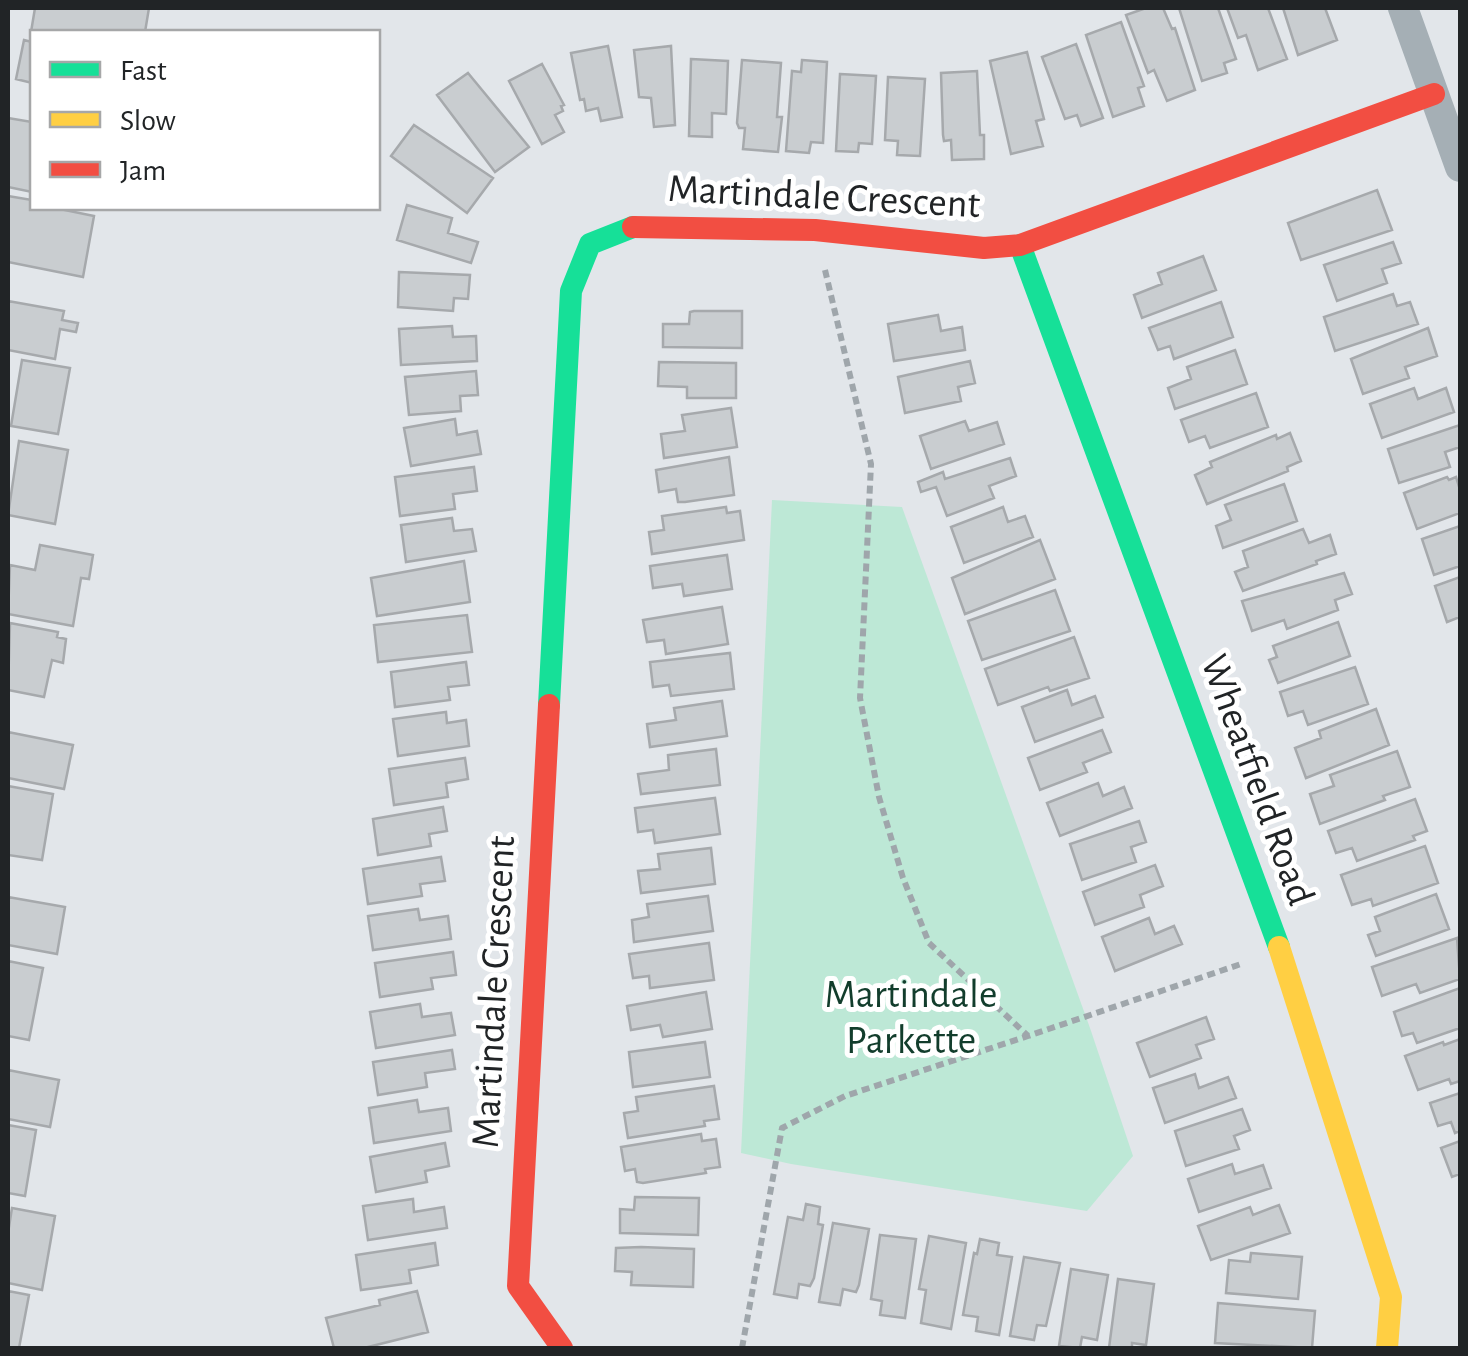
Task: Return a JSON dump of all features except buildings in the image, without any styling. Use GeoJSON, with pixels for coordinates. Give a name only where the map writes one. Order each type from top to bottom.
{"type":"FeatureCollection","features":[{"type":"Feature","properties":{"kind":"street"},"geometry":{"type":"LineString","coordinates":[[1403,8],[1460,167]]}},
{"type":"Feature","properties":{"kind":"street","name":"Martindale Crescent"},"geometry":{"type":"LineString","coordinates":[[562,1348],[518,1286],[571,291],[590,244],[635,226],[815,230],[984,248],[1020,245],[1434,94]]}},
{"type":"Feature","properties":{"kind":"street","name":"Wheatfield Road"},"geometry":{"type":"LineString","coordinates":[[1020,245],[1280,951],[1391,1296],[1387,1348]]}},
{"type":"Feature","properties":{"kind":"path"},"geometry":{"type":"LineString","coordinates":[[815,230],[871,464],[860,698],[880,797],[903,878],[930,943],[1028,1036]]}},
{"type":"Feature","properties":{"kind":"path"},"geometry":{"type":"LineString","coordinates":[[742,1348],[782,1128],[844,1096],[1280,951]]}},
{"type":"Feature","properties":{"kind":"green space","name":"Martindale Parkette"},"geometry":{"type":"Polygon","coordinates":[[[772,500],[902,507],[1133,1156],[1087,1211],[741,1153],[772,500]]]}},
{"type":"Feature","properties":{"kind":"traffic: fast"},"geometry":{"type":"LineString","coordinates":[[549,705],[571,291],[590,244],[633,227]]}},
{"type":"Feature","properties":{"kind":"traffic: fast"},"geometry":{"type":"LineString","coordinates":[[1020,245],[1279,947]]}},
{"type":"Feature","properties":{"kind":"traffic: slow"},"geometry":{"type":"LineString","coordinates":[[1279,947],[1391,1297],[1387,1348]]}},
{"type":"Feature","properties":{"kind":"traffic: jam"},"geometry":{"type":"LineString","coordinates":[[633,227],[815,230],[984,248],[1020,245],[1434,94]]}},
{"type":"Feature","properties":{"kind":"traffic: jam"},"geometry":{"type":"LineString","coordinates":[[549,705],[518,1286],[562,1348]]}}]}
